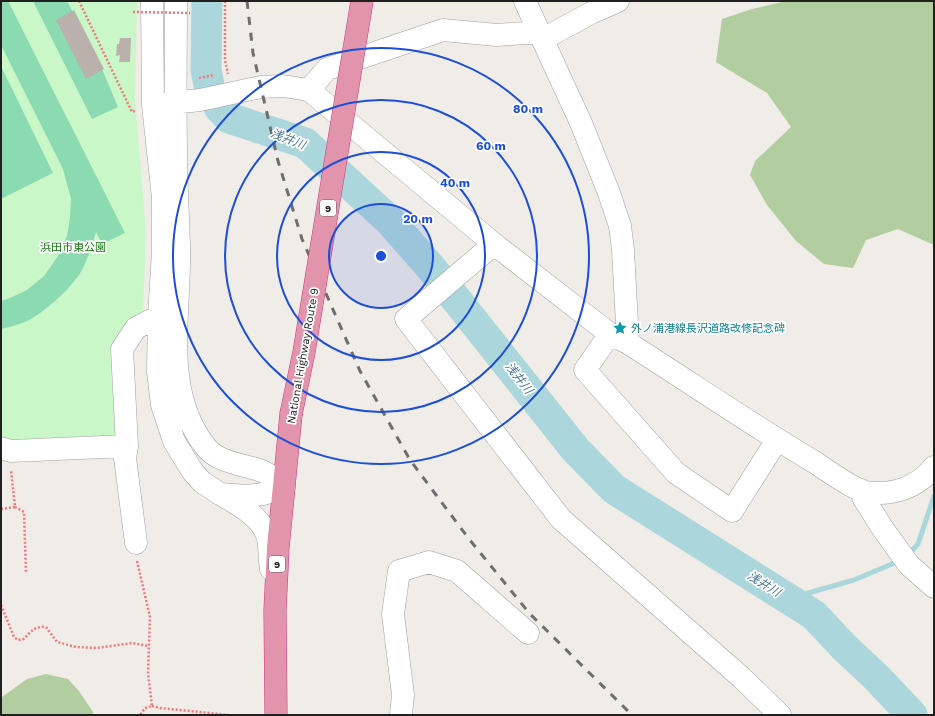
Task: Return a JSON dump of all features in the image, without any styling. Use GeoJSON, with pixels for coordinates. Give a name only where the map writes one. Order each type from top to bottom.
{"type":"FeatureCollection","features":[{"type":"Feature","properties":{"kind":"highway","name":"National Highway Route 9"},"geometry":{"type":"LineString","coordinates":[[276,715],[275,610],[278,548],[291,414],[304,352],[362,1]]}},
{"type":"Feature","properties":{"kind":"street"},"geometry":{"type":"LineString","coordinates":[[152,1],[145,108],[163,198],[163,252],[159,316],[158,372],[162,405],[174,441],[193,472],[202,482],[246,509],[262,525],[268,538],[275,610]]}},
{"type":"Feature","properties":{"kind":"street"},"geometry":{"type":"LineString","coordinates":[[525,1],[556,72],[584,130],[609,193],[620,226],[623,250],[619,339],[585,370],[676,472],[732,511],[777,440]]}},
{"type":"Feature","properties":{"kind":"street"},"geometry":{"type":"LineString","coordinates":[[309,90],[327,69],[443,30],[497,35],[541,36],[618,1]]}},
{"type":"Feature","properties":{"kind":"street"},"geometry":{"type":"LineString","coordinates":[[183,7],[175,103],[177,196],[180,248],[176,326],[179,384],[184,405],[192,425],[206,448],[222,459],[263,471],[284,487]]}},
{"type":"Feature","properties":{"kind":"street"},"geometry":{"type":"LineString","coordinates":[[145,108],[200,100],[261,87],[283,86],[309,90],[494,244],[619,339],[777,440],[861,490],[879,493],[905,489],[924,478],[934,468]]}},
{"type":"Feature","properties":{"kind":"street"},"geometry":{"type":"LineString","coordinates":[[494,244],[406,319],[560,519],[742,678],[780,715]]}},
{"type":"Feature","properties":{"kind":"street"},"geometry":{"type":"LineString","coordinates":[[136,543],[125,458],[127,446],[122,349],[136,328],[159,316]]}},
{"type":"Feature","properties":{"kind":"street"},"geometry":{"type":"LineString","coordinates":[[6,450],[127,446]]}},
{"type":"Feature","properties":{"kind":"street"},"geometry":{"type":"LineString","coordinates":[[220,494],[247,496],[263,494],[284,487]]}},
{"type":"Feature","properties":{"kind":"street"},"geometry":{"type":"LineString","coordinates":[[861,490],[864,499],[898,551],[909,565],[934,587]]}},
{"type":"Feature","properties":{"kind":"street"},"geometry":{"type":"LineString","coordinates":[[401,715],[403,695],[393,614],[399,571],[429,562],[457,571],[528,632]]}},
{"type":"Feature","properties":{"kind":"path"},"geometry":{"type":"LineString","coordinates":[[79,1],[132,112],[145,108]]}},
{"type":"Feature","properties":{"kind":"path"},"geometry":{"type":"LineString","coordinates":[[225,1],[225,60],[228,94]]}},
{"type":"Feature","properties":{"kind":"path"},"geometry":{"type":"LineString","coordinates":[[132,12],[183,7]]}},
{"type":"Feature","properties":{"kind":"path"},"geometry":{"type":"LineString","coordinates":[[199,78],[216,75]]}},
{"type":"Feature","properties":{"kind":"path"},"geometry":{"type":"LineString","coordinates":[[6,450],[10,464],[15,507]]}},
{"type":"Feature","properties":{"kind":"path"},"geometry":{"type":"LineString","coordinates":[[1,509],[15,507],[24,512],[26,573]]}},
{"type":"Feature","properties":{"kind":"path"},"geometry":{"type":"LineString","coordinates":[[136,543],[135,554],[150,617],[148,673],[152,706]]}},
{"type":"Feature","properties":{"kind":"path"},"geometry":{"type":"LineString","coordinates":[[1,605],[14,637],[18,640],[24,639],[38,626],[46,627],[57,642],[76,647],[97,648],[132,643],[148,646]]}},
{"type":"Feature","properties":{"kind":"path"},"geometry":{"type":"LineString","coordinates":[[140,715],[145,708],[152,706],[229,715]]}},
{"type":"Feature","properties":{"kind":"green space","name":"浜田市東公園"},"geometry":{"type":"Polygon","coordinates":[[[1,1],[137,1],[135,101],[146,232],[143,312],[126,328],[120,440],[1,443],[1,1]]]}},
{"type":"Feature","properties":{"kind":"green space"},"geometry":{"type":"Polygon","coordinates":[[[1,1],[8,1],[125,233],[102,244],[96,232],[90,252],[82,270],[71,285],[40,313],[25,322],[1,329],[1,301],[27,290],[44,276],[58,256],[67,236],[71,199],[63,169],[1,45],[1,1]]]}},
{"type":"Feature","properties":{"kind":"green space"},"geometry":{"type":"Polygon","coordinates":[[[33,1],[67,1],[102,69],[118,107],[92,119],[33,1]]]}},
{"type":"Feature","properties":{"kind":"green space"},"geometry":{"type":"Polygon","coordinates":[[[786,1],[934,1],[934,245],[898,229],[866,240],[853,268],[824,264],[796,241],[767,205],[750,175],[755,161],[791,127],[767,93],[716,62],[722,19],[752,9],[786,1]]]}},
{"type":"Feature","properties":{"kind":"green space"},"geometry":{"type":"Polygon","coordinates":[[[1,66],[53,173],[1,199],[1,66]]]}},
{"type":"Feature","properties":{"kind":"green space"},"geometry":{"type":"Polygon","coordinates":[[[46,674],[68,679],[79,691],[93,712],[93,715],[1,715],[2,697],[27,679],[46,674]]]}},
{"type":"Feature","properties":{"kind":"building"},"geometry":{"type":"Polygon","coordinates":[[[74,10],[104,69],[86,79],[56,20],[74,10]]]}},
{"type":"Feature","properties":{"kind":"building"},"geometry":{"type":"Polygon","coordinates":[[[120,38],[131,38],[130,62],[119,62],[120,55],[116,56],[117,44],[119,44],[120,38]]]}},
{"type":"Feature","properties":{"kind":"waterway","name":"浅井川"},"geometry":{"type":"LineString","coordinates":[[207,1],[206,70],[210,90],[219,107],[229,118],[305,143],[390,221],[432,269],[575,449],[614,489],[814,615],[912,715]]}},
{"type":"Feature","properties":{"kind":"waterway"},"geometry":{"type":"LineString","coordinates":[[910,553],[918,544],[934,496]]}},
{"type":"Feature","properties":{"kind":"waterway"},"geometry":{"type":"LineString","coordinates":[[783,596],[801,595],[854,580],[899,561]]}},
{"type":"Feature","properties":{"kind":"railway"},"geometry":{"type":"LineString","coordinates":[[247,1],[253,53],[278,161],[302,239],[360,371],[410,460],[469,539],[530,614],[632,715]]}},
{"type":"Feature","properties":{"kind":"place","name":"外ノ浦港線長沢道路改修記念碑"},"geometry":{"type":"Point","coordinates":[620,328]}}]}
